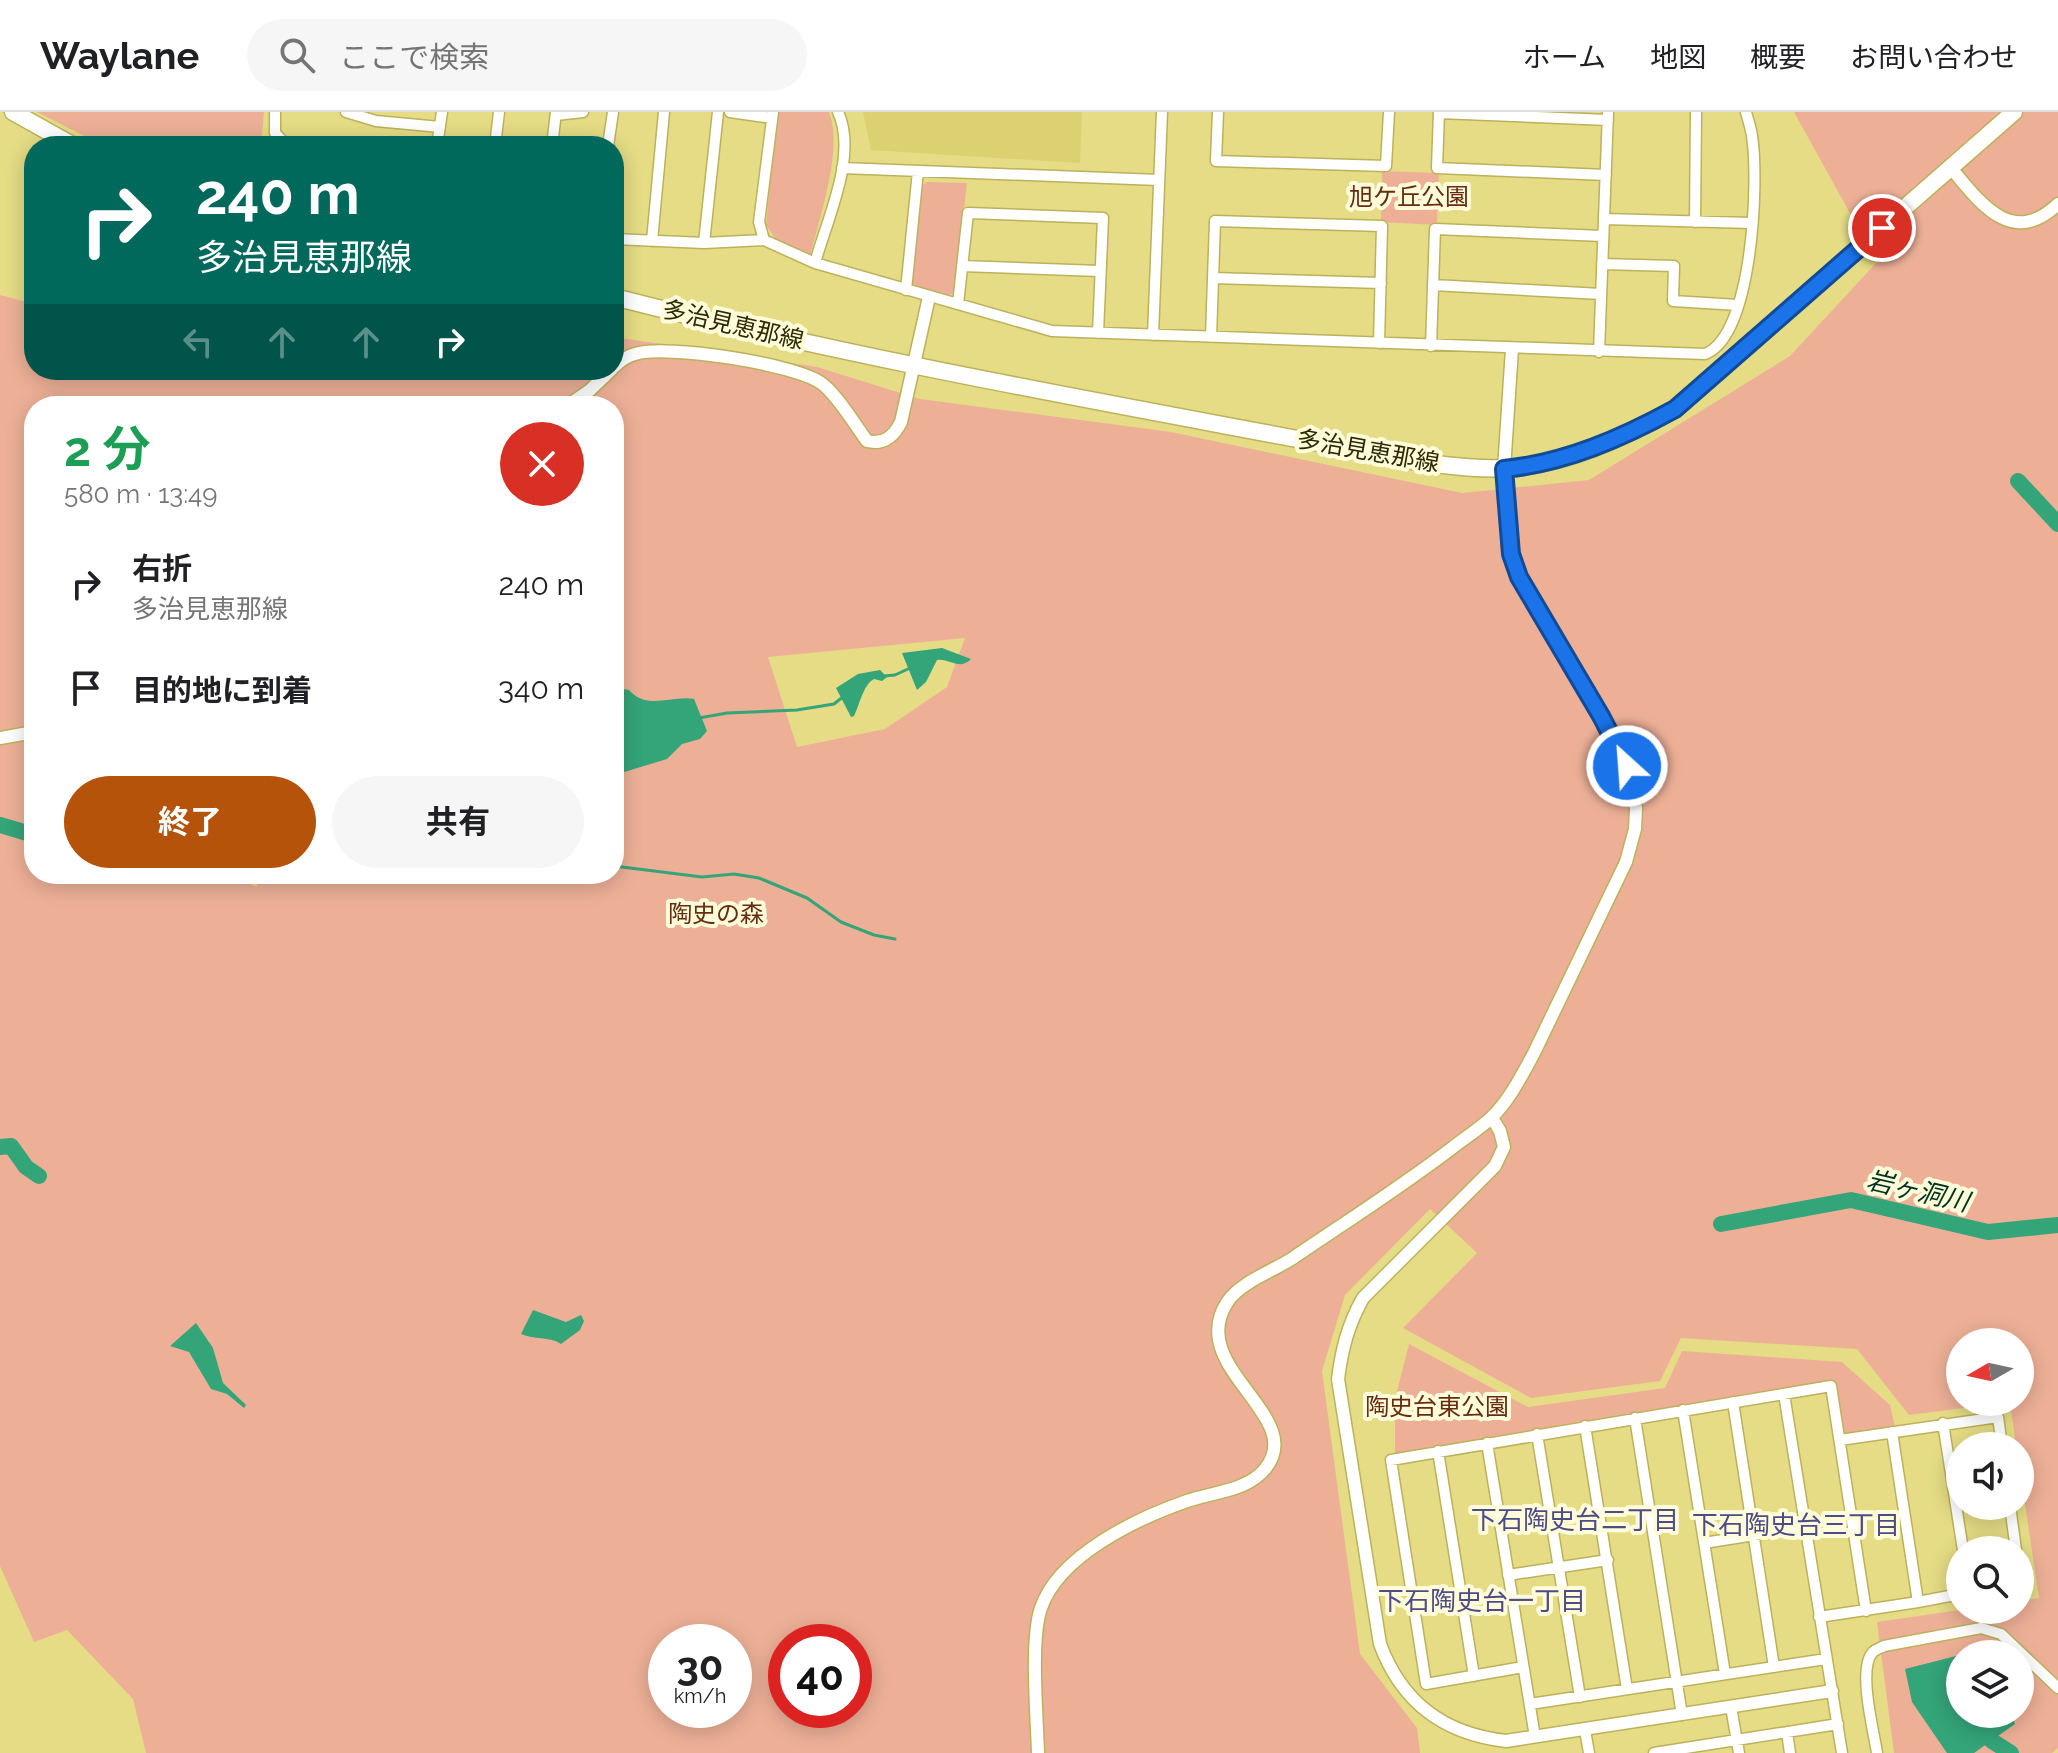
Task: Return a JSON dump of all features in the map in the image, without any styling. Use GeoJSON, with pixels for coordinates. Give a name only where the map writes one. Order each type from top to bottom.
{"type":"FeatureCollection","features":[{"type":"Feature","properties":{"kind":"main road"},"geometry":{"type":"LineString","coordinates":[[13,112],[56,136]]}},
{"type":"Feature","properties":{"kind":"main road","name":"多治見恵那線"},"geometry":{"type":"LineString","coordinates":[[624,299],[999,383],[1418,462],[1504,469],[1524,467],[1579,453],[1642,427],[1675,409],[2014,112]]}},
{"type":"Feature","properties":{"kind":"street"},"geometry":{"type":"LineString","coordinates":[[275,112],[275,133],[278,136]]}},
{"type":"Feature","properties":{"kind":"street"},"geometry":{"type":"LineString","coordinates":[[346,112],[376,121],[440,127]]}},
{"type":"Feature","properties":{"kind":"street"},"geometry":{"type":"LineString","coordinates":[[439,136],[442,112]]}},
{"type":"Feature","properties":{"kind":"street"},"geometry":{"type":"LineString","coordinates":[[496,136],[499,112]]}},
{"type":"Feature","properties":{"kind":"street"},"geometry":{"type":"LineString","coordinates":[[553,136],[556,114],[583,112]]}},
{"type":"Feature","properties":{"kind":"street"},"geometry":{"type":"LineString","coordinates":[[609,136],[613,112]]}},
{"type":"Feature","properties":{"kind":"street"},"geometry":{"type":"LineString","coordinates":[[652,241],[664,112]]}},
{"type":"Feature","properties":{"kind":"street"},"geometry":{"type":"LineString","coordinates":[[704,243],[718,112]]}},
{"type":"Feature","properties":{"kind":"street"},"geometry":{"type":"LineString","coordinates":[[730,112],[773,115],[759,222],[764,240]]}},
{"type":"Feature","properties":{"kind":"street"},"geometry":{"type":"LineString","coordinates":[[815,263],[846,145],[838,112]]}},
{"type":"Feature","properties":{"kind":"street"},"geometry":{"type":"LineString","coordinates":[[1153,335],[1162,112]]}},
{"type":"Feature","properties":{"kind":"street"},"geometry":{"type":"LineString","coordinates":[[1218,112],[1216,161],[1386,166],[1389,112]]}},
{"type":"Feature","properties":{"kind":"street"},"geometry":{"type":"LineString","coordinates":[[1599,352],[1603,236],[1606,175],[1608,116],[1439,112],[1437,168],[1606,175]]}},
{"type":"Feature","properties":{"kind":"street"},"geometry":{"type":"LineString","coordinates":[[1695,222],[1696,112]]}},
{"type":"Feature","properties":{"kind":"street"},"geometry":{"type":"LineString","coordinates":[[624,240],[704,243],[764,240],[815,263],[1052,331],[1705,354],[1716,350],[1731,328],[1750,257],[1752,136],[1746,112]]}},
{"type":"Feature","properties":{"kind":"street"},"geometry":{"type":"LineString","coordinates":[[842,168],[1159,180]]}},
{"type":"Feature","properties":{"kind":"street"},"geometry":{"type":"LineString","coordinates":[[1951,168],[1982,205],[1997,217],[2013,222],[2031,221],[2045,216],[2058,204]]}},
{"type":"Feature","properties":{"kind":"street"},"geometry":{"type":"LineString","coordinates":[[906,290],[918,171]]}},
{"type":"Feature","properties":{"kind":"street"},"geometry":{"type":"LineString","coordinates":[[958,304],[968,213],[1103,218],[1098,333]]}},
{"type":"Feature","properties":{"kind":"street"},"geometry":{"type":"LineString","coordinates":[[1604,219],[1752,223]]}},
{"type":"Feature","properties":{"kind":"street"},"geometry":{"type":"LineString","coordinates":[[1211,337],[1215,221],[1382,226],[1379,343]]}},
{"type":"Feature","properties":{"kind":"street"},"geometry":{"type":"LineString","coordinates":[[1431,346],[1435,229],[1603,236]]}},
{"type":"Feature","properties":{"kind":"street"},"geometry":{"type":"LineString","coordinates":[[1602,264],[1674,266],[1673,301],[1738,305]]}},
{"type":"Feature","properties":{"kind":"street"},"geometry":{"type":"LineString","coordinates":[[962,266],[1100,271]]}},
{"type":"Feature","properties":{"kind":"street"},"geometry":{"type":"LineString","coordinates":[[1213,278],[1381,283]]}},
{"type":"Feature","properties":{"kind":"street"},"geometry":{"type":"LineString","coordinates":[[1433,285],[1601,294]]}},
{"type":"Feature","properties":{"kind":"street"},"geometry":{"type":"LineString","coordinates":[[624,360],[635,353],[658,351],[721,357],[805,374],[825,385],[867,441],[876,443],[887,440],[901,422],[929,297]]}},
{"type":"Feature","properties":{"kind":"street"},"geometry":{"type":"LineString","coordinates":[[1038,1753],[1037,1638],[1040,1610],[1060,1574],[1084,1552],[1158,1512],[1237,1487],[1253,1480],[1267,1467],[1273,1434],[1264,1413],[1222,1357],[1217,1334],[1228,1301],[1242,1288],[1430,1165],[1492,1118],[1519,1081],[1534,1053],[1626,862],[1635,829],[1636,808],[1627,766],[1519,577],[1511,554],[1504,469],[1512,349]]}},
{"type":"Feature","properties":{"kind":"street"},"geometry":{"type":"LineString","coordinates":[[582,396],[600,380]]}},
{"type":"Feature","properties":{"kind":"street"},"geometry":{"type":"LineString","coordinates":[[0,738],[24,734]]}},
{"type":"Feature","properties":{"kind":"street"},"geometry":{"type":"LineString","coordinates":[[1492,1118],[1500,1131],[1504,1147],[1495,1166],[1363,1298],[1349,1323],[1342,1346],[1338,1379],[1380,1644],[1388,1667],[1412,1699],[1440,1720],[1458,1731],[1506,1741],[1832,1691]]}},
{"type":"Feature","properties":{"kind":"street"},"geometry":{"type":"LineString","coordinates":[[1523,1667],[1426,1684],[1391,1460],[1831,1386],[1866,1611]]}},
{"type":"Feature","properties":{"kind":"street"},"geometry":{"type":"LineString","coordinates":[[1784,1394],[1842,1753]]}},
{"type":"Feature","properties":{"kind":"street"},"geometry":{"type":"LineString","coordinates":[[1733,1402],[1774,1667]]}},
{"type":"Feature","properties":{"kind":"street"},"geometry":{"type":"LineString","coordinates":[[1683,1410],[1725,1674]]}},
{"type":"Feature","properties":{"kind":"street"},"geometry":{"type":"LineString","coordinates":[[1840,1440],[1998,1417],[2000,1432]]}},
{"type":"Feature","properties":{"kind":"street"},"geometry":{"type":"LineString","coordinates":[[1635,1418],[1682,1715]]}},
{"type":"Feature","properties":{"kind":"street"},"geometry":{"type":"LineString","coordinates":[[1943,1423],[1961,1536]]}},
{"type":"Feature","properties":{"kind":"street"},"geometry":{"type":"LineString","coordinates":[[1585,1426],[1627,1689]]}},
{"type":"Feature","properties":{"kind":"street"},"geometry":{"type":"LineString","coordinates":[[1892,1432],[1918,1602]]}},
{"type":"Feature","properties":{"kind":"street"},"geometry":{"type":"LineString","coordinates":[[1537,1434],[1580,1697]]}},
{"type":"Feature","properties":{"kind":"street"},"geometry":{"type":"LineString","coordinates":[[1487,1443],[1535,1737]]}},
{"type":"Feature","properties":{"kind":"street"},"geometry":{"type":"LineString","coordinates":[[1438,1451],[1474,1676]]}},
{"type":"Feature","properties":{"kind":"street"},"geometry":{"type":"LineString","coordinates":[[1704,1543],[1805,1527]]}},
{"type":"Feature","properties":{"kind":"street"},"geometry":{"type":"LineString","coordinates":[[1508,1575],[1608,1560]]}},
{"type":"Feature","properties":{"kind":"street"},"geometry":{"type":"LineString","coordinates":[[1819,1617],[1946,1597]]}},
{"type":"Feature","properties":{"kind":"street"},"geometry":{"type":"LineString","coordinates":[[1877,1753],[1865,1679],[1867,1662],[1873,1652],[1884,1646],[1981,1628],[1991,1630],[2001,1634],[2058,1688]]}},
{"type":"Feature","properties":{"kind":"street"},"geometry":{"type":"LineString","coordinates":[[1530,1704],[1826,1659]]}},
{"type":"Feature","properties":{"kind":"street"},"geometry":{"type":"LineString","coordinates":[[1731,1707],[1739,1753]]}},
{"type":"Feature","properties":{"kind":"street"},"geometry":{"type":"LineString","coordinates":[[1654,1753],[1838,1724]]}},
{"type":"Feature","properties":{"kind":"street"},"geometry":{"type":"LineString","coordinates":[[1585,1730],[1589,1753]]}},
{"type":"Feature","properties":{"kind":"street"},"geometry":{"type":"LineString","coordinates":[[1787,1732],[1790,1753]]}},
{"type":"Feature","properties":{"kind":"shaded area"},"geometry":{"type":"Polygon","coordinates":[[[863,112],[1082,112],[1080,163],[871,150],[863,112]]]}},
{"type":"Feature","properties":{"kind":"shaded area"},"geometry":{"type":"Polygon","coordinates":[[[942,648],[971,659],[962,664],[937,660],[926,682],[917,690],[902,653],[942,648]]]}},
{"type":"Feature","properties":{"kind":"shaded area"},"geometry":{"type":"Polygon","coordinates":[[[880,670],[887,677],[882,681],[874,679],[870,682],[851,717],[836,688],[858,674],[880,670]]]}},
{"type":"Feature","properties":{"kind":"shaded area"},"geometry":{"type":"Polygon","coordinates":[[[624,689],[644,700],[694,699],[707,731],[700,739],[682,744],[667,759],[624,772],[624,689]]]}},
{"type":"Feature","properties":{"kind":"shaded area"},"geometry":{"type":"Polygon","coordinates":[[[533,1310],[566,1322],[581,1315],[584,1321],[580,1330],[561,1344],[521,1334],[533,1310]]]}},
{"type":"Feature","properties":{"kind":"shaded area"},"geometry":{"type":"Polygon","coordinates":[[[196,1323],[213,1348],[223,1383],[246,1405],[244,1408],[227,1394],[211,1389],[189,1352],[170,1346],[196,1323]]]}},
{"type":"Feature","properties":{"kind":"shaded area"},"geometry":{"type":"Polygon","coordinates":[[[1946,1659],[1946,1728],[2009,1728],[1974,1753],[1947,1753],[1912,1702],[1905,1669],[1946,1659]]]}},
{"type":"Feature","properties":{"kind":"green space"},"geometry":{"type":"Polygon","coordinates":[[[37,112],[264,112],[262,136],[84,136],[37,112]]]}},
{"type":"Feature","properties":{"kind":"green space"},"geometry":{"type":"Polygon","coordinates":[[[777,112],[829,112],[833,127],[832,163],[810,257],[777,241],[766,225],[777,112]]]}},
{"type":"Feature","properties":{"kind":"green space","name":"陶史の森"},"geometry":{"type":"Polygon","coordinates":[[[1794,112],[2058,112],[2058,1748],[2052,1753],[1894,1753],[1877,1622],[1946,1612],[1946,1624],[2034,1624],[2034,1599],[2039,1598],[2034,1536],[2030,1536],[2027,1520],[2034,1520],[2034,1432],[2014,1432],[2012,1416],[2034,1416],[2034,1328],[1946,1328],[1946,1410],[1909,1415],[1857,1349],[1681,1338],[1660,1381],[1531,1398],[1403,1328],[1477,1253],[1430,1209],[1345,1295],[1322,1371],[1360,1654],[1417,1728],[1420,1753],[146,1753],[133,1699],[67,1630],[34,1642],[0,1566],[0,295],[24,301],[24,380],[624,380],[624,338],[817,367],[920,399],[1171,432],[1462,493],[1589,480],[1790,356],[1877,262],[1794,112]],[[965,638],[768,657],[797,747],[885,729],[947,687],[965,638]]]}},
{"type":"Feature","properties":{"kind":"green space","name":"旭ケ丘公園"},"geometry":{"type":"Polygon","coordinates":[[[1382,171],[1439,173],[1437,225],[1381,222],[1382,171]]]}},
{"type":"Feature","properties":{"kind":"green space"},"geometry":{"type":"Polygon","coordinates":[[[927,182],[967,183],[955,292],[950,295],[913,285],[911,281],[920,187],[927,182]]]}},
{"type":"Feature","properties":{"kind":"green space","name":"陶史台東公園"},"geometry":{"type":"Polygon","coordinates":[[[1409,1344],[1528,1407],[1665,1388],[1682,1351],[1842,1362],[1890,1405],[1895,1427],[1844,1436],[1834,1382],[1395,1455],[1395,1399],[1409,1344]]]}},
{"type":"Feature","properties":{"kind":"waterway"},"geometry":{"type":"LineString","coordinates":[[2018,481],[2058,524]]}},
{"type":"Feature","properties":{"kind":"waterway"},"geometry":{"type":"LineString","coordinates":[[884,676],[910,668]]}},
{"type":"Feature","properties":{"kind":"waterway"},"geometry":{"type":"LineString","coordinates":[[699,718],[727,713],[797,710],[834,704],[844,696]]}},
{"type":"Feature","properties":{"kind":"waterway"},"geometry":{"type":"LineString","coordinates":[[0,825],[24,832]]}},
{"type":"Feature","properties":{"kind":"waterway"},"geometry":{"type":"LineString","coordinates":[[624,867],[702,877],[734,874],[759,878],[807,898],[841,922],[874,935],[895,939]]}},
{"type":"Feature","properties":{"kind":"waterway"},"geometry":{"type":"LineString","coordinates":[[0,1147],[11,1146],[26,1167],[39,1176]]}},
{"type":"Feature","properties":{"kind":"waterway","name":"岩ヶ洞川"},"geometry":{"type":"LineString","coordinates":[[1721,1224],[1851,1200],[1988,1232],[2058,1225]]}},
{"type":"Feature","properties":{"kind":"waterway"},"geometry":{"type":"LineString","coordinates":[[1992,1741],[2011,1753]]}},
{"type":"Feature","properties":{"kind":"district","name":"下石陶史台二丁目"},"geometry":{"type":"Point","coordinates":[1575,1520]}},
{"type":"Feature","properties":{"kind":"district","name":"下石陶史台三丁目"},"geometry":{"type":"Point","coordinates":[1796,1525]}},
{"type":"Feature","properties":{"kind":"district","name":"下石陶史台一丁目"},"geometry":{"type":"Point","coordinates":[1482,1601]}},
{"type":"Feature","properties":{"kind":"route"},"geometry":{"type":"LineString","coordinates":[[1627,766],[1519,577],[1511,554],[1504,469],[1579,453],[1642,427],[1675,409],[1882,228]]}}]}
